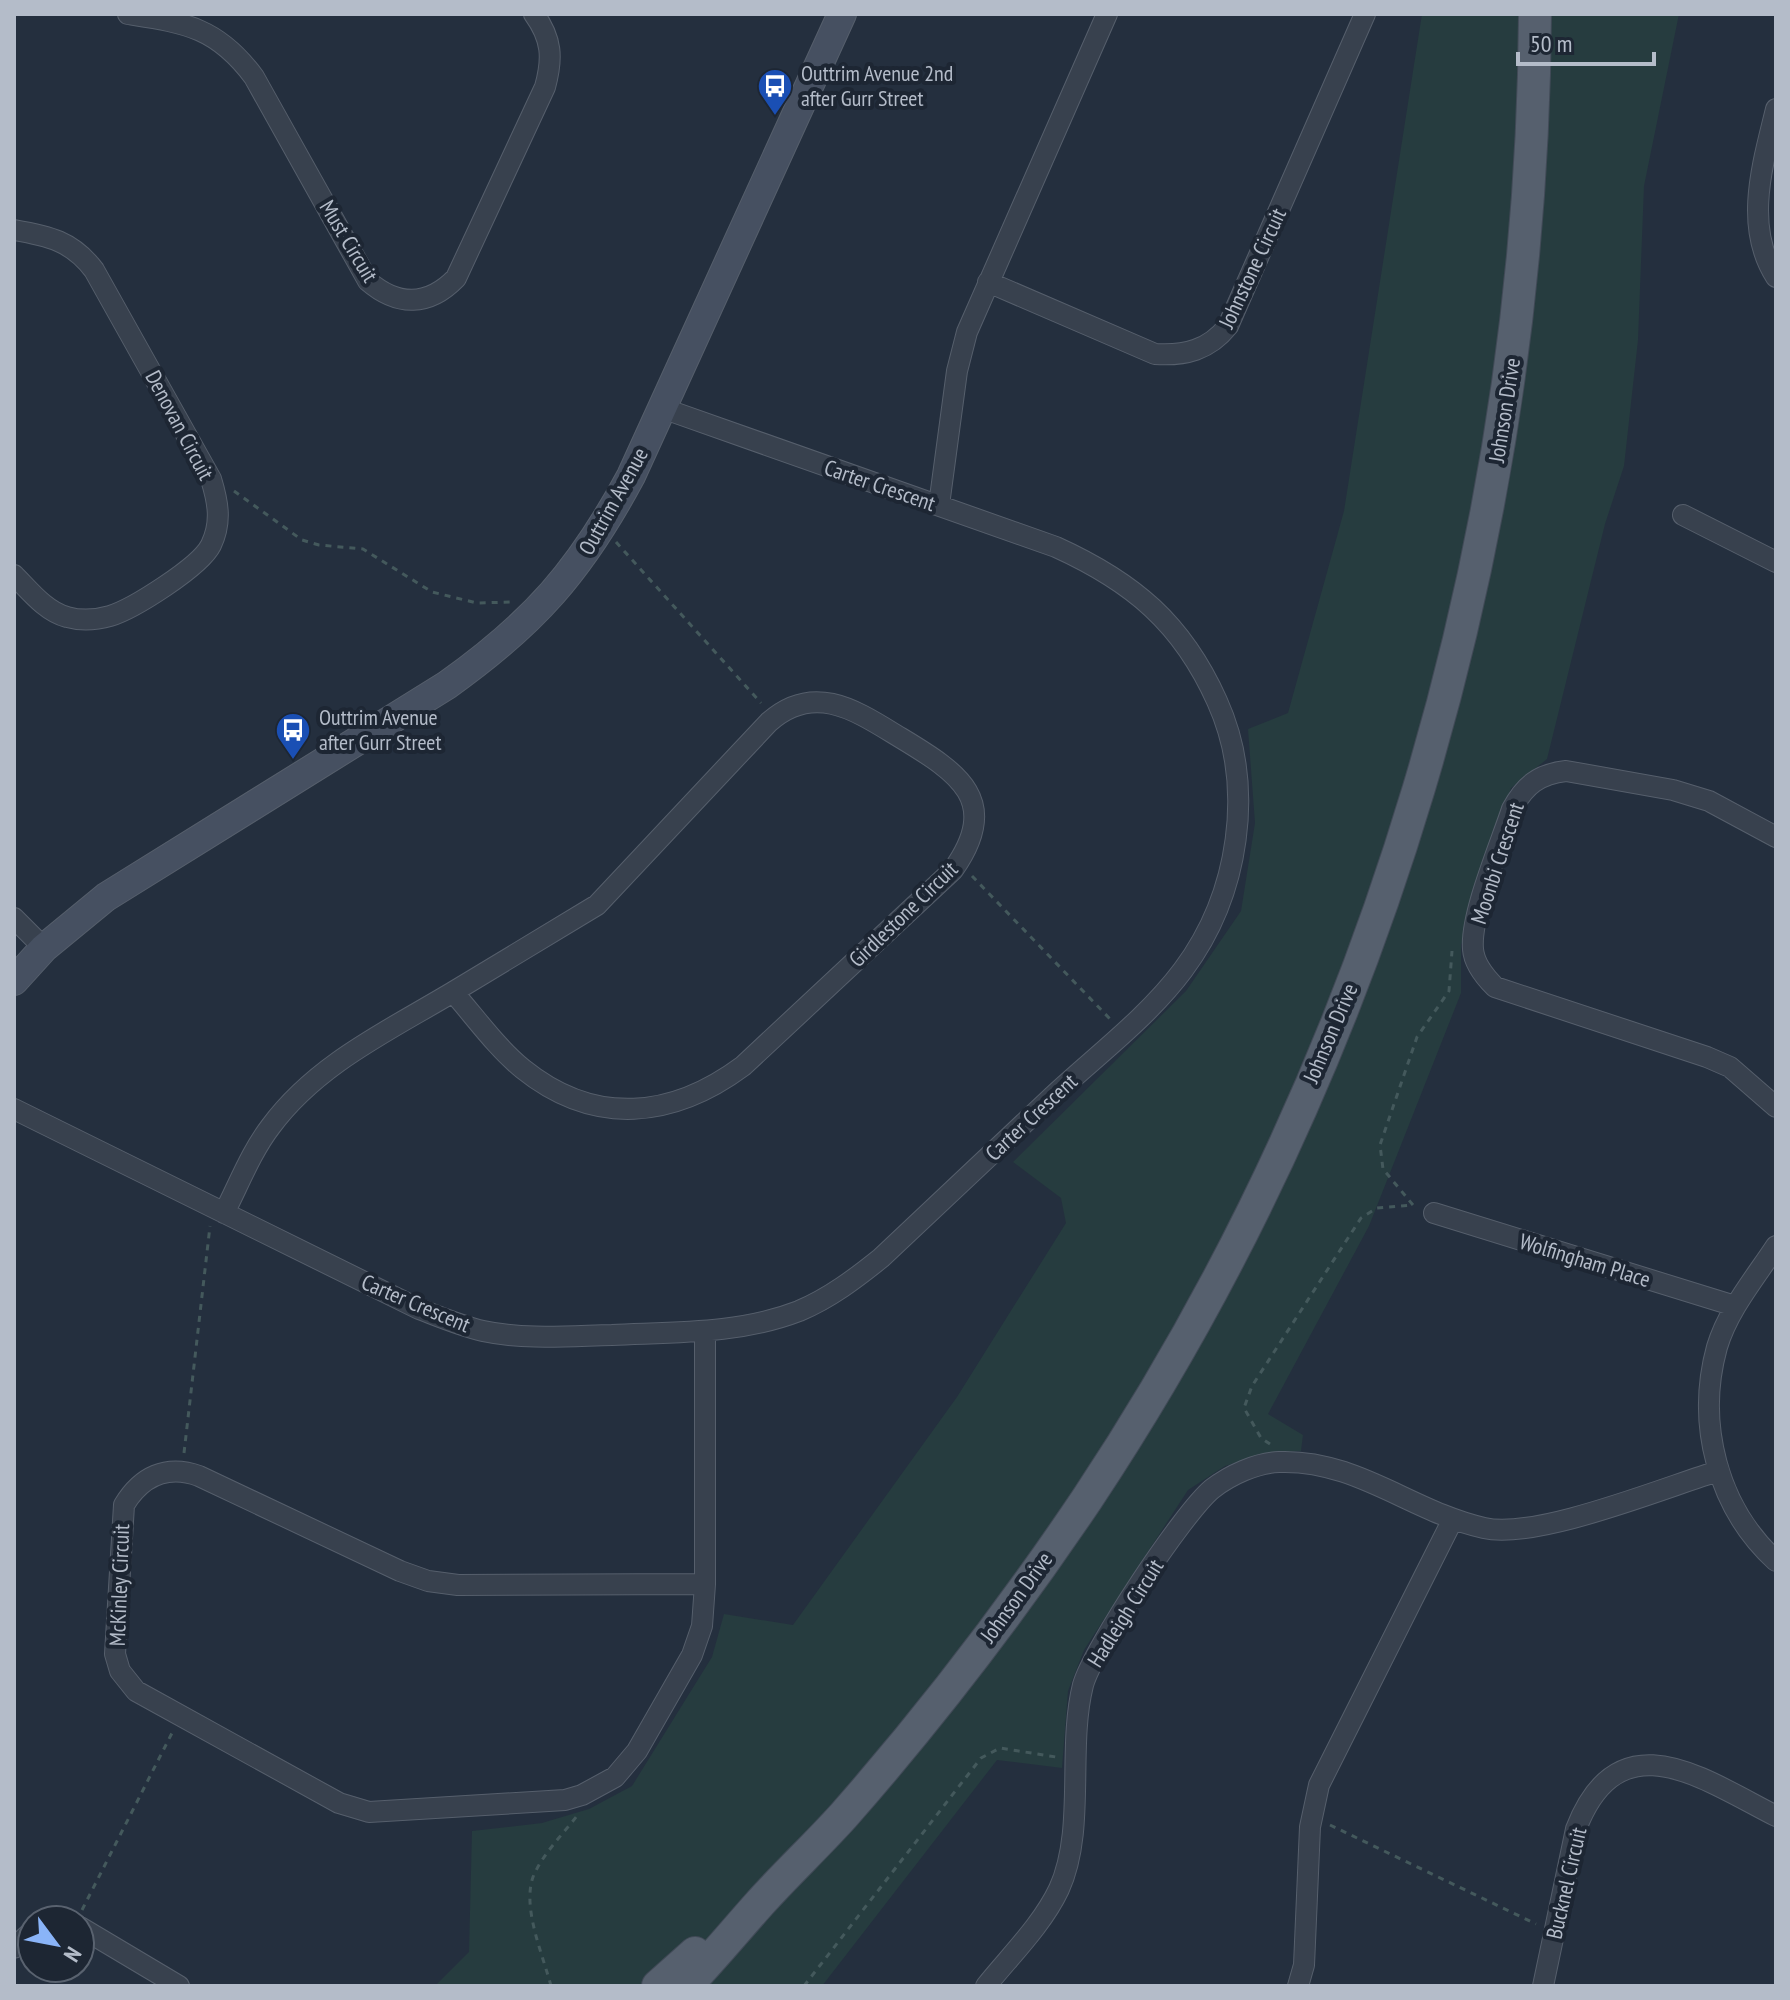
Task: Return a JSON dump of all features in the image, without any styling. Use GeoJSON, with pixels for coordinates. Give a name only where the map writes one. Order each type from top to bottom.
{"type":"FeatureCollection","features":[{"type":"Feature","properties":{"kind":"main road","name":"Johnson Drive"},"geometry":{"type":"LineString","coordinates":[[686,1986],[843,1815],[986,1641],[1088,1497],[1189,1330],[1276,1160],[1362,958],[1440,718],[1477,568],[1505,416],[1530,184],[1535,14]]}},
{"type":"Feature","properties":{"kind":"main road","name":"Johnson Drive"},"geometry":{"type":"LineString","coordinates":[[658,1986],[761,1902]]}},
{"type":"Feature","properties":{"kind":"street","name":"Must Circuit"},"geometry":{"type":"LineString","coordinates":[[128,14],[190,25],[216,36],[237,54],[254,77],[368,281],[382,293],[408,301],[427,299],[443,291],[456,278],[545,87],[551,64],[549,41],[534,14]]}},
{"type":"Feature","properties":{"kind":"street","name":"Outtrim Avenue"},"geometry":{"type":"LineString","coordinates":[[14,981],[44,948],[106,897],[447,685],[498,649],[565,582],[601,531],[662,408],[842,14]]}},
{"type":"Feature","properties":{"kind":"street"},"geometry":{"type":"LineString","coordinates":[[939,505],[957,371],[967,332],[1107,14]]}},
{"type":"Feature","properties":{"kind":"street","name":"Johnstone Circuit"},"geometry":{"type":"LineString","coordinates":[[988,282],[1155,354],[1179,356],[1202,349],[1228,326],[1365,14]]}},
{"type":"Feature","properties":{"kind":"street"},"geometry":{"type":"LineString","coordinates":[[1776,109],[1757,204],[1766,255],[1776,277]]}},
{"type":"Feature","properties":{"kind":"street","name":"Denovan Circuit"},"geometry":{"type":"LineString","coordinates":[[14,230],[55,238],[81,253],[94,270],[215,492],[218,524],[204,555],[187,570],[113,615],[90,620],[57,613],[14,575]]}},
{"type":"Feature","properties":{"kind":"street","name":"Carter Crescent"},"geometry":{"type":"LineString","coordinates":[[14,1109],[419,1309],[483,1331],[551,1337],[705,1331],[754,1325],[789,1314],[843,1287],[881,1258],[1184,969],[1210,927],[1228,882],[1239,810],[1235,761],[1223,714],[1203,669],[1175,629],[1140,595],[1100,567],[1056,547],[662,408]]}},
{"type":"Feature","properties":{"kind":"street"},"geometry":{"type":"LineString","coordinates":[[1683,515],[1776,562]]}},
{"type":"Feature","properties":{"kind":"street","name":"Girdlestone Circuit"},"geometry":{"type":"LineString","coordinates":[[218,1210],[258,1145],[300,1092],[335,1062],[597,905],[774,718],[798,704],[833,702],[855,710],[950,768],[970,796],[974,830],[958,862],[743,1066],[696,1096],[661,1107],[605,1108],[552,1090],[521,1068],[453,992]]}},
{"type":"Feature","properties":{"kind":"street","name":"Moonbi Crescent"},"geometry":{"type":"LineString","coordinates":[[1776,837],[1709,801],[1673,790],[1566,771],[1549,773],[1520,793],[1512,809],[1475,925],[1473,951],[1483,974],[1495,987],[1707,1057],[1730,1067],[1776,1107]]}},
{"type":"Feature","properties":{"kind":"street"},"geometry":{"type":"LineString","coordinates":[[14,918],[44,948]]}},
{"type":"Feature","properties":{"kind":"street","name":"Wolfingham Place"},"geometry":{"type":"LineString","coordinates":[[1434,1213],[1735,1306]]}},
{"type":"Feature","properties":{"kind":"street"},"geometry":{"type":"LineString","coordinates":[[1776,1246],[1735,1306],[1718,1345],[1709,1387],[1709,1429],[1718,1471],[1744,1525],[1776,1561]]}},
{"type":"Feature","properties":{"kind":"street","name":"McKinley Circuit"},"geometry":{"type":"LineString","coordinates":[[705,1331],[705,1584],[702,1626],[692,1655],[637,1751],[615,1777],[582,1795],[535,1803],[369,1812],[339,1803],[136,1691],[120,1671],[115,1654],[124,1505],[133,1490],[147,1479],[172,1470],[199,1476],[428,1581],[458,1585],[705,1584]]}},
{"type":"Feature","properties":{"kind":"street","name":"Hadleigh Circuit"},"geometry":{"type":"LineString","coordinates":[[986,1986],[1041,1919],[1059,1889],[1069,1857],[1083,1687],[1100,1648],[1190,1510],[1213,1488],[1241,1472],[1262,1465],[1305,1461],[1352,1473],[1453,1519],[1485,1529],[1535,1529],[1718,1471]]}},
{"type":"Feature","properties":{"kind":"street"},"geometry":{"type":"LineString","coordinates":[[1298,1986],[1304,1965],[1312,1820],[1319,1785],[1453,1519]]}},
{"type":"Feature","properties":{"kind":"street","name":"Bucknel Circuit"},"geometry":{"type":"LineString","coordinates":[[1543,1986],[1576,1829],[1585,1806],[1610,1778],[1633,1767],[1658,1764],[1683,1768],[1776,1816]]}},
{"type":"Feature","properties":{"kind":"street"},"geometry":{"type":"LineString","coordinates":[[96,1937],[179,1986]]}},
{"type":"Feature","properties":{"kind":"path"},"geometry":{"type":"LineString","coordinates":[[215,492],[230,489],[302,540],[319,545],[363,549],[432,592],[477,603],[524,602]]}},
{"type":"Feature","properties":{"kind":"path"},"geometry":{"type":"LineString","coordinates":[[615,541],[774,718]]}},
{"type":"Feature","properties":{"kind":"path"},"geometry":{"type":"LineString","coordinates":[[958,862],[1122,1031]]}},
{"type":"Feature","properties":{"kind":"path"},"geometry":{"type":"LineString","coordinates":[[1273,1445],[1261,1438],[1248,1419],[1246,1399],[1252,1386],[1361,1218],[1377,1208],[1413,1205],[1383,1169],[1380,1145],[1417,1037],[1449,991],[1452,942]]}},
{"type":"Feature","properties":{"kind":"path"},"geometry":{"type":"LineString","coordinates":[[184,1453],[218,1210]]}},
{"type":"Feature","properties":{"kind":"path"},"geometry":{"type":"LineString","coordinates":[[85,1904],[168,1741]]}},
{"type":"Feature","properties":{"kind":"path"},"geometry":{"type":"LineString","coordinates":[[804,1986],[981,1758],[1000,1748],[1075,1760]]}},
{"type":"Feature","properties":{"kind":"path"},"geometry":{"type":"LineString","coordinates":[[551,1986],[531,1908],[530,1889],[534,1874],[581,1812],[585,1804],[582,1795]]}},
{"type":"Feature","properties":{"kind":"path"},"geometry":{"type":"LineString","coordinates":[[1312,1820],[1375,1845],[1554,1931]]}},
{"type":"Feature","properties":{"kind":"green space"},"geometry":{"type":"Polygon","coordinates":[[[1422,14],[1679,14],[1644,186],[1638,340],[1624,466],[1605,524],[1547,759],[1511,788],[1461,945],[1461,993],[1369,1226],[1268,1414],[1303,1435],[1301,1451],[1266,1453],[1225,1466],[1188,1490],[1084,1650],[1068,1691],[1062,1768],[997,1760],[822,1986],[435,1986],[469,1952],[472,1831],[542,1823],[589,1809],[632,1786],[712,1657],[724,1614],[793,1625],[957,1397],[1066,1223],[1061,1198],[1013,1162],[1186,991],[1241,911],[1255,823],[1248,729],[1288,713],[1344,511],[1422,14]]]}},
{"type":"Feature","properties":{"kind":"place","name":"Outtrim Avenue 2nd after Gurr Street"},"geometry":{"type":"Point","coordinates":[775,117]}},
{"type":"Feature","properties":{"kind":"place","name":"Outtrim Avenue after Gurr Street"},"geometry":{"type":"Point","coordinates":[293,761]}}]}
